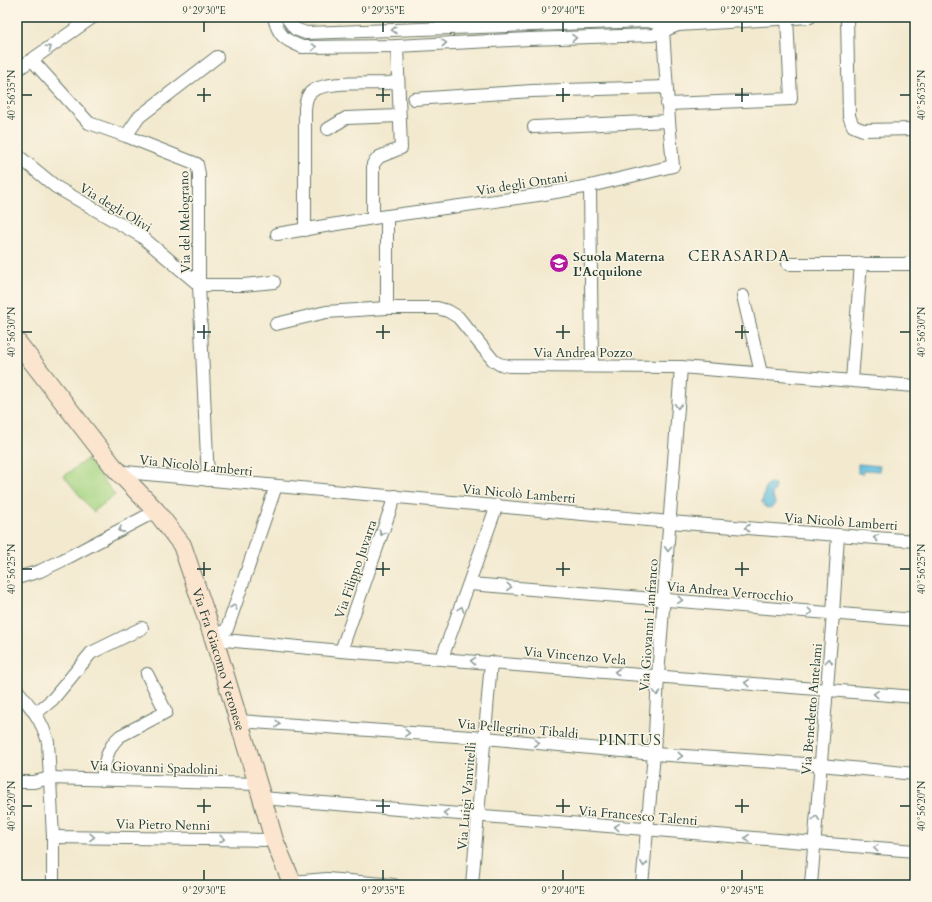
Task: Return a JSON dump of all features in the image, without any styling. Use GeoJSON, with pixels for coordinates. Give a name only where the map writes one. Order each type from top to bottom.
{"type":"FeatureCollection","features":[{"type":"Feature","properties":{"kind":"street"},"geometry":{"type":"LineString","coordinates":[[17,70],[93,17]]}},
{"type":"Feature","properties":{"kind":"street"},"geometry":{"type":"LineString","coordinates":[[274,17],[279,34],[288,42],[302,47],[397,46],[653,35],[678,25],[810,17]]}},
{"type":"Feature","properties":{"kind":"street"},"geometry":{"type":"LineString","coordinates":[[286,17],[295,29],[306,33],[648,21],[667,29]]}},
{"type":"Feature","properties":{"kind":"street"},"geometry":{"type":"LineString","coordinates":[[847,17],[849,116],[853,126],[863,130],[915,128]]}},
{"type":"Feature","properties":{"kind":"street"},"geometry":{"type":"LineString","coordinates":[[667,104],[791,99],[787,18]]}},
{"type":"Feature","properties":{"kind":"street"},"geometry":{"type":"LineString","coordinates":[[534,127],[669,121],[666,87],[667,29]]}},
{"type":"Feature","properties":{"kind":"street"},"geometry":{"type":"LineString","coordinates":[[373,218],[373,164],[379,157],[401,148],[397,46]]}},
{"type":"Feature","properties":{"kind":"street"},"geometry":{"type":"LineString","coordinates":[[126,136],[139,117],[217,57]]}},
{"type":"Feature","properties":{"kind":"street","name":"Via del Melograno"},"geometry":{"type":"LineString","coordinates":[[32,60],[89,123],[197,164],[199,174],[199,285],[208,480]]}},
{"type":"Feature","properties":{"kind":"street"},"geometry":{"type":"LineString","coordinates":[[305,230],[305,108],[307,98],[314,90],[328,85],[389,83],[398,81]]}},
{"type":"Feature","properties":{"kind":"street"},"geometry":{"type":"LineString","coordinates":[[414,99],[532,91],[666,87]]}},
{"type":"Feature","properties":{"kind":"street"},"geometry":{"type":"LineString","coordinates":[[328,129],[346,118],[399,116]]}},
{"type":"Feature","properties":{"kind":"street","name":"Via degli Ontani"},"geometry":{"type":"LineString","coordinates":[[277,234],[373,218],[538,195],[590,186],[673,166],[669,121]]}},
{"type":"Feature","properties":{"kind":"street","name":"Via degli Olivi"},"geometry":{"type":"LineString","coordinates":[[17,155],[56,187],[140,236],[199,285]]}},
{"type":"Feature","properties":{"kind":"street"},"geometry":{"type":"LineString","coordinates":[[590,186],[592,366]]}},
{"type":"Feature","properties":{"kind":"street"},"geometry":{"type":"LineString","coordinates":[[387,216],[387,308]]}},
{"type":"Feature","properties":{"kind":"street"},"geometry":{"type":"LineString","coordinates":[[852,380],[861,263]]}},
{"type":"Feature","properties":{"kind":"street"},"geometry":{"type":"LineString","coordinates":[[788,264],[915,264]]}},
{"type":"Feature","properties":{"kind":"street"},"geometry":{"type":"LineString","coordinates":[[199,285],[243,285],[274,282]]}},
{"type":"Feature","properties":{"kind":"street"},"geometry":{"type":"LineString","coordinates":[[743,296],[761,373]]}},
{"type":"Feature","properties":{"kind":"street","name":"Via Andrea Pozzo"},"geometry":{"type":"LineString","coordinates":[[276,324],[326,312],[387,308],[437,308],[448,310],[458,317],[493,360],[499,364],[509,366],[681,367],[915,386]]}},
{"type":"Feature","properties":{"kind":"street","name":"Via Fra Giacomo Veronese"},"geometry":{"type":"LineString","coordinates":[[17,342],[113,466],[156,511],[182,545],[220,634],[239,721],[274,840],[292,884]]}},
{"type":"Feature","properties":{"kind":"street","name":"Via Giovanni Lanfranco"},"geometry":{"type":"LineString","coordinates":[[642,885],[654,754],[658,676],[681,367]]}},
{"type":"Feature","properties":{"kind":"street","name":"Via Nicolò Lamberti"},"geometry":{"type":"LineString","coordinates":[[122,475],[125,472],[670,522],[915,541]]}},
{"type":"Feature","properties":{"kind":"street"},"geometry":{"type":"LineString","coordinates":[[220,634],[276,486]]}},
{"type":"Feature","properties":{"kind":"street","name":"Via Filippo Juvarra"},"geometry":{"type":"LineString","coordinates":[[341,651],[395,496]]}},
{"type":"Feature","properties":{"kind":"street"},"geometry":{"type":"LineString","coordinates":[[442,658],[470,584],[497,505]]}},
{"type":"Feature","properties":{"kind":"street"},"geometry":{"type":"LineString","coordinates":[[17,578],[40,571],[68,558],[156,511]]}},
{"type":"Feature","properties":{"kind":"street","name":"Via Benedetto Antelami"},"geometry":{"type":"LineString","coordinates":[[811,885],[838,535]]}},
{"type":"Feature","properties":{"kind":"street","name":"Via Andrea Verrocchio"},"geometry":{"type":"LineString","coordinates":[[470,584],[915,620]]}},
{"type":"Feature","properties":{"kind":"street"},"geometry":{"type":"LineString","coordinates":[[36,713],[53,699],[91,653],[142,628]]}},
{"type":"Feature","properties":{"kind":"street","name":"Via Vincenzo Vela"},"geometry":{"type":"LineString","coordinates":[[220,634],[233,641],[341,651],[915,697]]}},
{"type":"Feature","properties":{"kind":"street","name":"Via Luigi Vanvitelli"},"geometry":{"type":"LineString","coordinates":[[472,885],[490,662]]}},
{"type":"Feature","properties":{"kind":"street"},"geometry":{"type":"LineString","coordinates":[[102,780],[104,764],[114,742],[120,736],[166,712],[147,674]]}},
{"type":"Feature","properties":{"kind":"street"},"geometry":{"type":"LineString","coordinates":[[17,690],[36,713],[44,728],[48,742],[53,837],[53,885]]}},
{"type":"Feature","properties":{"kind":"street","name":"Via Pellegrino Tibaldi"},"geometry":{"type":"LineString","coordinates":[[239,721],[485,738],[654,754],[820,765],[915,774]]}},
{"type":"Feature","properties":{"kind":"street","name":"Via Giovanni Spadolini"},"geometry":{"type":"LineString","coordinates":[[17,782],[34,782],[50,778],[102,780],[260,791]]}},
{"type":"Feature","properties":{"kind":"street","name":"Via Francesco Talenti"},"geometry":{"type":"LineString","coordinates":[[260,791],[478,816],[915,851]]}},
{"type":"Feature","properties":{"kind":"street","name":"Via Pietro Nenni"},"geometry":{"type":"LineString","coordinates":[[53,837],[274,840]]}},
{"type":"Feature","properties":{"kind":"street"},"geometry":{"type":"LineString","coordinates":[[292,884],[327,879],[394,885]]}},
{"type":"Feature","properties":{"kind":"green space"},"geometry":{"type":"Polygon","coordinates":[[[87,459],[115,495],[93,512],[64,476],[87,459]]]}},
{"type":"Feature","properties":{"kind":"water"},"geometry":{"type":"Polygon","coordinates":[[[858,464],[880,466],[879,471],[864,470],[863,474],[858,473],[858,464]]]}},
{"type":"Feature","properties":{"kind":"water"},"geometry":{"type":"Polygon","coordinates":[[[769,483],[774,484],[775,487],[772,495],[775,504],[768,508],[765,507],[762,502],[766,486],[769,483]]]}},
{"type":"Feature","properties":{"kind":"place","name":"Scuola Materna L'Acquilone"},"geometry":{"type":"Point","coordinates":[559,263]}},
{"type":"Feature","properties":{"kind":"district","name":"CERASARDA"},"geometry":{"type":"Point","coordinates":[739,256]}},
{"type":"Feature","properties":{"kind":"district","name":"PINTUS"},"geometry":{"type":"Point","coordinates":[630,740]}}]}
